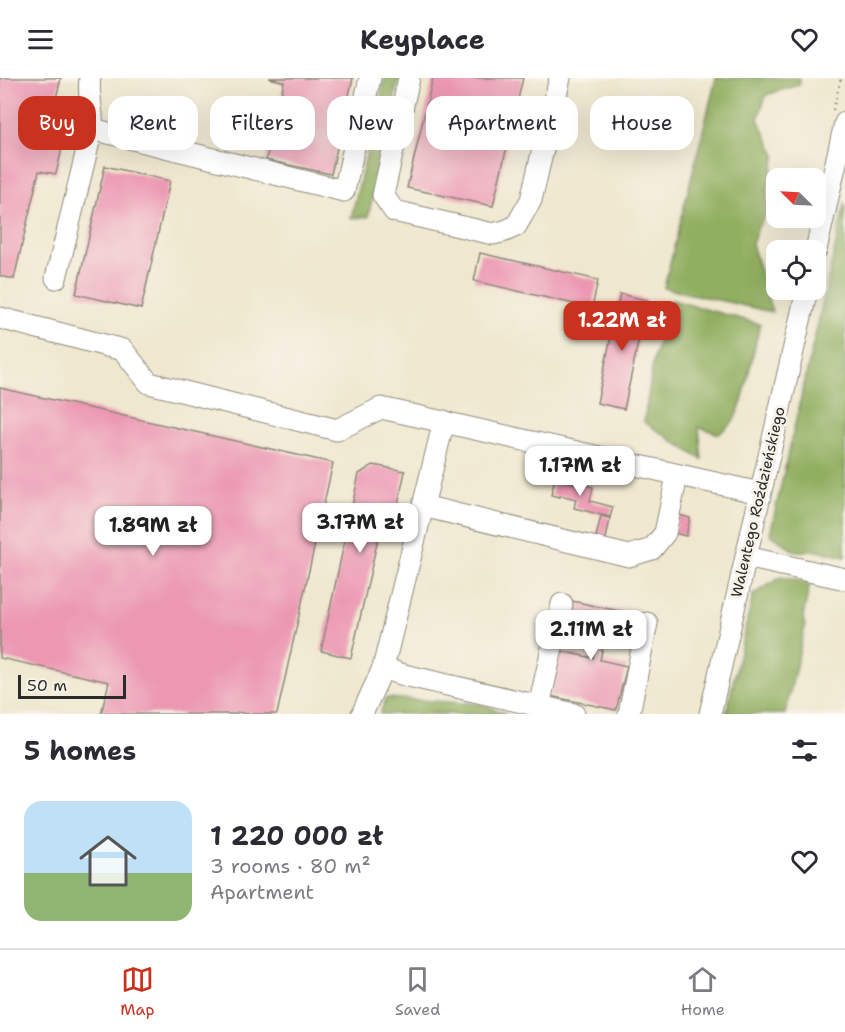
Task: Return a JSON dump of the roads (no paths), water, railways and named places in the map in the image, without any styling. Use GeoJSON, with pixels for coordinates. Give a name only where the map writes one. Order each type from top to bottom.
{"type":"FeatureCollection","features":[{"type":"Feature","properties":{"kind":"street"},"geometry":{"type":"LineString","coordinates":[[89,96],[90,78]]}},
{"type":"Feature","properties":{"kind":"street"},"geometry":{"type":"LineString","coordinates":[[96,130],[344,191],[370,78]]}},
{"type":"Feature","properties":{"kind":"street"},"geometry":{"type":"LineString","coordinates":[[409,78],[383,195],[394,211],[493,234],[516,226],[531,200],[560,78]]}},
{"type":"Feature","properties":{"kind":"street"},"geometry":{"type":"LineString","coordinates":[[818,240],[845,123]]}},
{"type":"Feature","properties":{"kind":"street"},"geometry":{"type":"LineString","coordinates":[[56,278],[87,150]]}},
{"type":"Feature","properties":{"kind":"street","name":"Walentego Roździeńskiego"},"geometry":{"type":"LineString","coordinates":[[710,714],[805,300]]}},
{"type":"Feature","properties":{"kind":"street"},"geometry":{"type":"LineString","coordinates":[[0,318],[123,350],[149,383],[336,430],[381,408],[760,494]]}},
{"type":"Feature","properties":{"kind":"street"},"geometry":{"type":"LineString","coordinates":[[362,714],[383,668],[444,421]]}},
{"type":"Feature","properties":{"kind":"street"},"geometry":{"type":"LineString","coordinates":[[423,506],[629,556],[652,549],[665,533],[677,476]]}},
{"type":"Feature","properties":{"kind":"street"},"geometry":{"type":"LineString","coordinates":[[746,557],[845,579]]}},
{"type":"Feature","properties":{"kind":"street"},"geometry":{"type":"LineString","coordinates":[[539,706],[561,604]]}},
{"type":"Feature","properties":{"kind":"street"},"geometry":{"type":"LineString","coordinates":[[629,714],[647,622]]}},
{"type":"Feature","properties":{"kind":"street"},"geometry":{"type":"LineString","coordinates":[[383,668],[404,675],[574,714]]}}]}
